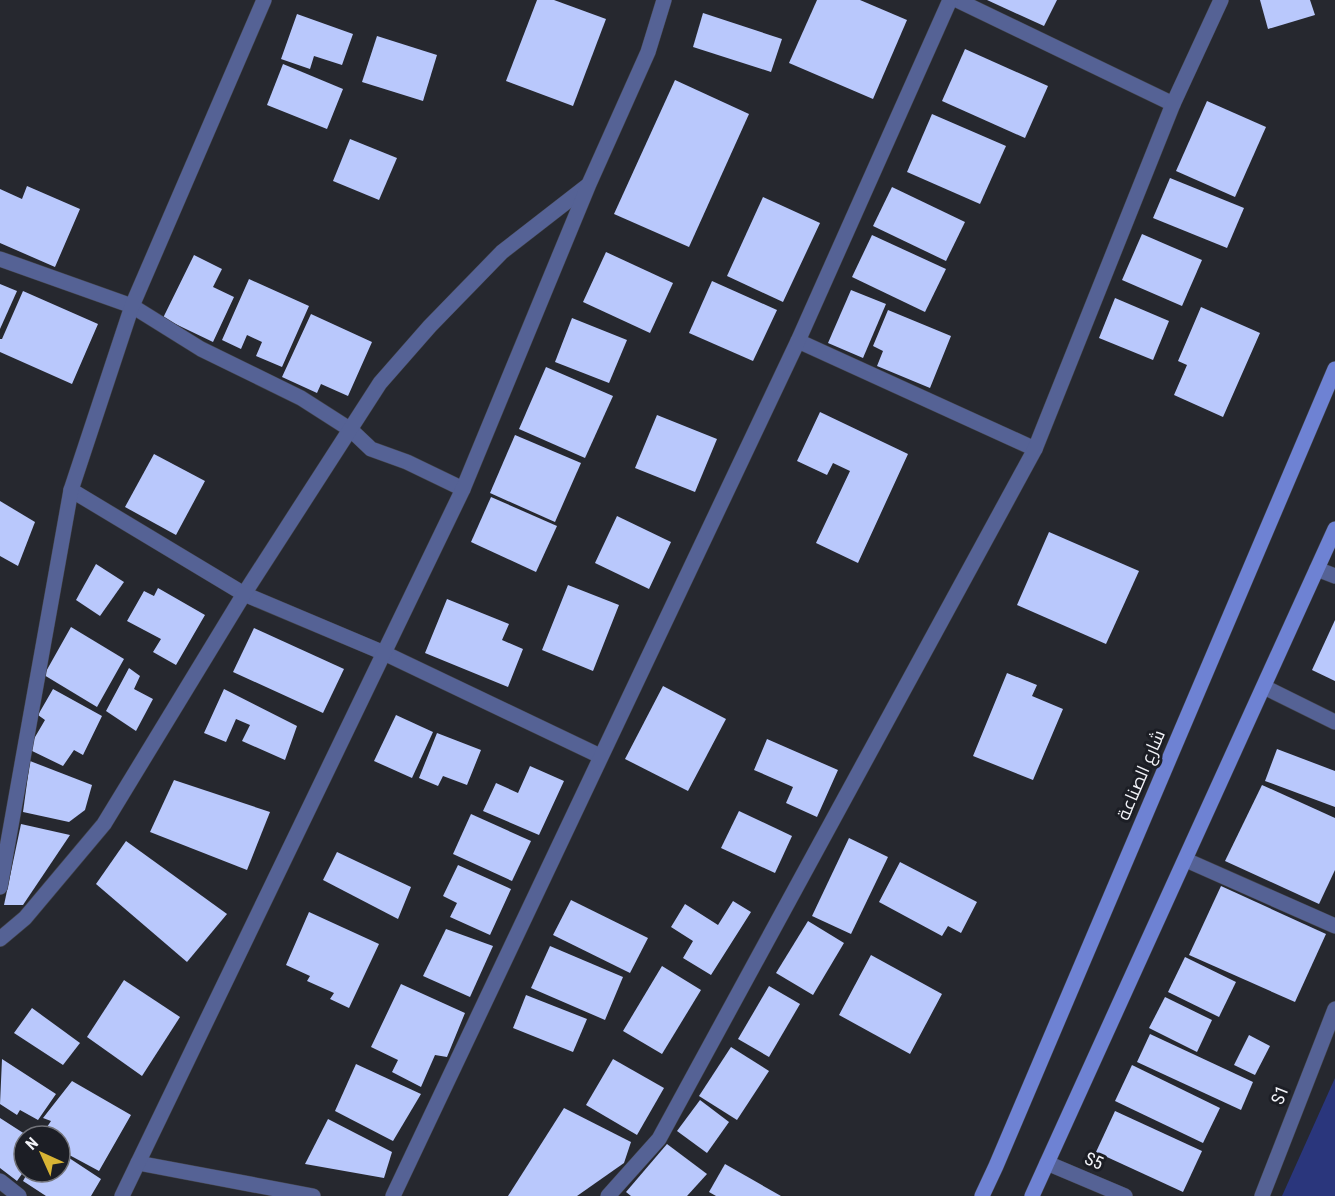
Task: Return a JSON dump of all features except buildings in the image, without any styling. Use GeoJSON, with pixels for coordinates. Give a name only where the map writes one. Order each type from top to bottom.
{"type":"FeatureCollection","features":[{"type":"Feature","properties":{"kind":"main road","name":"شارع الصناعة"},"geometry":{"type":"LineString","coordinates":[[982,1196],[1335,369]]}},
{"type":"Feature","properties":{"kind":"main road"},"geometry":{"type":"LineString","coordinates":[[1032,1196],[1335,529]]}},
{"type":"Feature","properties":{"kind":"street"},"geometry":{"type":"LineString","coordinates":[[0,887],[70,490],[132,306],[264,0]]}},
{"type":"Feature","properties":{"kind":"street"},"geometry":{"type":"LineString","coordinates":[[122,1196],[463,489],[589,184],[648,52],[664,0]]}},
{"type":"Feature","properties":{"kind":"street"},"geometry":{"type":"LineString","coordinates":[[393,1196],[798,341],[950,0]]}},
{"type":"Feature","properties":{"kind":"street"},"geometry":{"type":"LineString","coordinates":[[957,0],[1173,104]]}},
{"type":"Feature","properties":{"kind":"street"},"geometry":{"type":"LineString","coordinates":[[608,1196],[659,1139],[1035,450],[1173,104],[1221,0]]}},
{"type":"Feature","properties":{"kind":"street"},"geometry":{"type":"LineString","coordinates":[[0,939],[25,918],[104,824],[244,594],[380,384],[438,318],[502,252],[589,184]]}},
{"type":"Feature","properties":{"kind":"street"},"geometry":{"type":"LineString","coordinates":[[0,259],[132,306],[201,349],[301,398],[351,430],[371,448],[407,462],[463,489]]}},
{"type":"Feature","properties":{"kind":"street"},"geometry":{"type":"LineString","coordinates":[[798,341],[1035,450]]}},
{"type":"Feature","properties":{"kind":"street"},"geometry":{"type":"LineString","coordinates":[[70,490],[244,594],[384,653],[600,756]]}},
{"type":"Feature","properties":{"kind":"street"},"geometry":{"type":"LineString","coordinates":[[1317,569],[1335,576]]}},
{"type":"Feature","properties":{"kind":"street"},"geometry":{"type":"LineString","coordinates":[[1264,687],[1335,722]]}},
{"type":"Feature","properties":{"kind":"street"},"geometry":{"type":"LineString","coordinates":[[1186,860],[1335,926]]}},
{"type":"Feature","properties":{"kind":"street","name":"S1"},"geometry":{"type":"LineString","coordinates":[[1262,1196],[1335,1009]]}},
{"type":"Feature","properties":{"kind":"street","name":"S5"},"geometry":{"type":"LineString","coordinates":[[1047,1162],[1125,1196]]}},
{"type":"Feature","properties":{"kind":"street"},"geometry":{"type":"LineString","coordinates":[[138,1163],[313,1196]]}},
{"type":"Feature","properties":{"kind":"street"},"geometry":{"type":"LineString","coordinates":[[0,1181],[19,1196]]}},
{"type":"Feature","properties":{"kind":"shaded area"},"geometry":{"type":"Polygon","coordinates":[[[1335,1078],[1335,1196],[1282,1196],[1335,1078]]]}}]}
